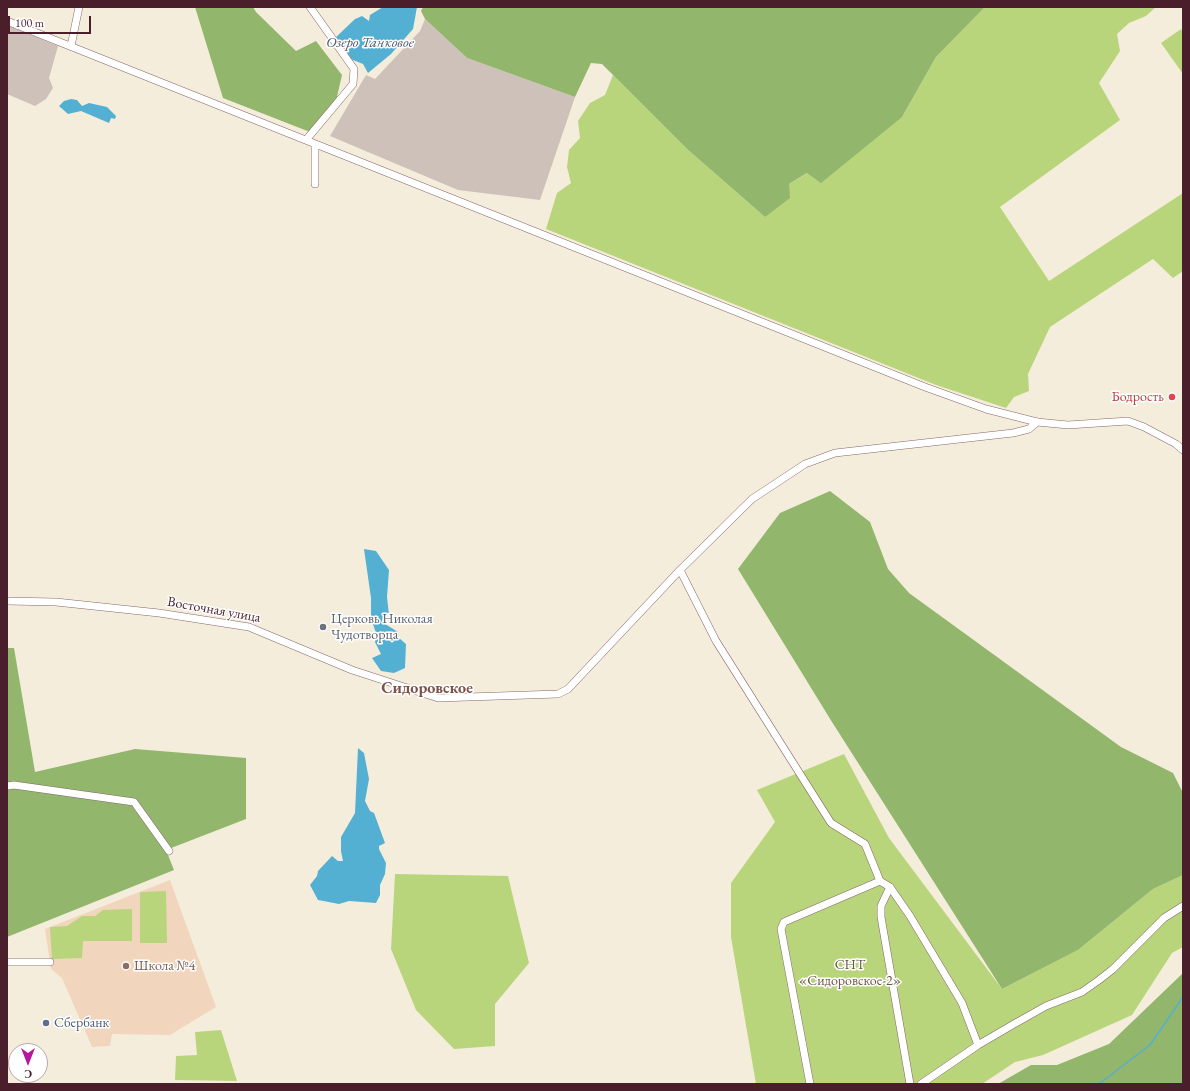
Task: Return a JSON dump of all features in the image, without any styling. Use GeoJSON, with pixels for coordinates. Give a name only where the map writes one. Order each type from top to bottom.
{"type":"FeatureCollection","features":[{"type":"Feature","properties":{"kind":"street"},"geometry":{"type":"LineString","coordinates":[[71,46],[79,7]]}},
{"type":"Feature","properties":{"kind":"street"},"geometry":{"type":"LineString","coordinates":[[306,140],[353,84],[354,69],[310,7]]}},
{"type":"Feature","properties":{"kind":"street"},"geometry":{"type":"LineString","coordinates":[[7,21],[925,387],[986,409],[1036,422],[1068,424],[1124,421],[1144,427],[1179,444],[1183,450]]}},
{"type":"Feature","properties":{"kind":"street"},"geometry":{"type":"LineString","coordinates":[[315,144],[315,184]]}},
{"type":"Feature","properties":{"kind":"street","name":"Восточная улица"},"geometry":{"type":"LineString","coordinates":[[7,601],[56,602],[159,613],[249,627],[352,670],[430,694],[438,698],[558,694],[568,689],[680,570],[752,499],[805,464],[835,453],[1014,433],[1029,429],[1036,422]]}},
{"type":"Feature","properties":{"kind":"street"},"geometry":{"type":"LineString","coordinates":[[680,570],[716,641],[831,823],[865,844],[880,881],[890,887],[910,916],[962,1003],[978,1045]]}},
{"type":"Feature","properties":{"kind":"street"},"geometry":{"type":"LineString","coordinates":[[7,786],[14,785],[134,802],[169,851]]}},
{"type":"Feature","properties":{"kind":"street"},"geometry":{"type":"LineString","coordinates":[[810,1084],[781,929],[784,922],[880,881]]}},
{"type":"Feature","properties":{"kind":"street"},"geometry":{"type":"LineString","coordinates":[[890,887],[881,906],[881,917],[910,1084]]}},
{"type":"Feature","properties":{"kind":"street"},"geometry":{"type":"LineString","coordinates":[[921,1084],[978,1045],[1046,1006],[1082,992],[1113,969],[1164,918],[1183,906]]}},
{"type":"Feature","properties":{"kind":"street"},"geometry":{"type":"LineString","coordinates":[[7,962],[50,962]]}},
{"type":"Feature","properties":{"kind":"shaded area"},"geometry":{"type":"Polygon","coordinates":[[[425,19],[467,58],[575,97],[540,200],[458,190],[330,136],[366,75],[375,79],[420,31],[425,19]]]}},
{"type":"Feature","properties":{"kind":"shaded area"},"geometry":{"type":"Polygon","coordinates":[[[7,25],[58,46],[49,78],[53,88],[46,99],[35,106],[7,94],[7,25]]]}},
{"type":"Feature","properties":{"kind":"shaded area","name":"Школа №4"},"geometry":{"type":"Polygon","coordinates":[[[170,880],[216,1007],[170,1035],[112,1034],[110,1046],[92,1047],[62,978],[51,969],[45,929],[170,880]]]}},
{"type":"Feature","properties":{"kind":"green space"},"geometry":{"type":"Polygon","coordinates":[[[195,7],[253,7],[256,12],[296,51],[316,41],[342,75],[336,101],[310,132],[223,98],[195,7]]]}},
{"type":"Feature","properties":{"kind":"green space"},"geometry":{"type":"Polygon","coordinates":[[[423,7],[985,7],[936,57],[902,117],[821,183],[807,173],[789,184],[790,198],[765,217],[687,149],[602,64],[591,63],[575,97],[467,58],[425,19],[421,11],[423,7]]]}},
{"type":"Feature","properties":{"kind":"green space"},"geometry":{"type":"Polygon","coordinates":[[[985,7],[1156,7],[1146,16],[1129,23],[1117,34],[1120,51],[1099,83],[1120,120],[1000,207],[1049,281],[1183,193],[1183,271],[1173,278],[1153,259],[1050,327],[1028,374],[1029,391],[1014,397],[1006,408],[936,385],[546,229],[557,193],[571,183],[567,167],[569,150],[580,138],[578,121],[590,103],[605,95],[613,75],[687,149],[765,217],[789,184],[902,117],[936,57],[985,7]]]}},
{"type":"Feature","properties":{"kind":"green space"},"geometry":{"type":"Polygon","coordinates":[[[1181,29],[1183,33],[1183,74],[1161,43],[1181,29]]]}},
{"type":"Feature","properties":{"kind":"green space"},"geometry":{"type":"Polygon","coordinates":[[[830,491],[870,522],[888,569],[909,593],[1121,747],[1173,773],[1183,793],[1183,875],[1153,889],[1078,950],[1002,989],[832,722],[738,569],[780,513],[830,491]]]}},
{"type":"Feature","properties":{"kind":"green space"},"geometry":{"type":"Polygon","coordinates":[[[7,648],[14,648],[35,772],[135,749],[246,758],[246,819],[166,850],[174,870],[7,937],[7,648]]]}},
{"type":"Feature","properties":{"kind":"green space","name":"СНТ «Сидоровское-2»"},"geometry":{"type":"Polygon","coordinates":[[[844,754],[889,838],[1002,989],[1078,950],[1153,889],[1183,875],[1183,947],[1172,953],[1132,1015],[1043,1055],[1015,1062],[982,1084],[756,1084],[731,937],[731,883],[775,822],[757,790],[844,754]]]}},
{"type":"Feature","properties":{"kind":"green space"},"geometry":{"type":"Polygon","coordinates":[[[395,874],[508,876],[529,963],[495,1004],[495,1046],[454,1049],[416,1010],[391,949],[395,874]]]}},
{"type":"Feature","properties":{"kind":"green space"},"geometry":{"type":"Polygon","coordinates":[[[166,891],[167,943],[140,943],[140,892],[166,891]]]}},
{"type":"Feature","properties":{"kind":"green space"},"geometry":{"type":"Polygon","coordinates":[[[132,909],[132,941],[83,941],[82,958],[52,959],[50,927],[67,926],[82,916],[95,916],[103,910],[132,909]]]}},
{"type":"Feature","properties":{"kind":"green space"},"geometry":{"type":"Polygon","coordinates":[[[1183,973],[1183,1084],[998,1084],[1031,1065],[1057,1065],[1109,1044],[1183,973]]]}},
{"type":"Feature","properties":{"kind":"green space"},"geometry":{"type":"Polygon","coordinates":[[[221,1030],[237,1081],[175,1080],[176,1056],[197,1055],[195,1032],[221,1030]]]}},
{"type":"Feature","properties":{"kind":"water","name":"Озеро Танковое"},"geometry":{"type":"Polygon","coordinates":[[[383,7],[417,7],[413,29],[391,54],[368,73],[363,64],[348,58],[334,39],[355,19],[362,16],[369,21],[370,15],[383,7]]]}},
{"type":"Feature","properties":{"kind":"water"},"geometry":{"type":"Polygon","coordinates":[[[71,99],[77,100],[82,106],[89,103],[107,107],[116,116],[115,119],[111,118],[109,123],[81,111],[68,114],[59,106],[64,101],[71,99]]]}},
{"type":"Feature","properties":{"kind":"water"},"geometry":{"type":"Polygon","coordinates":[[[364,549],[376,551],[389,570],[387,597],[389,615],[384,613],[382,622],[398,632],[399,638],[406,644],[405,668],[394,673],[381,671],[372,658],[381,654],[375,642],[376,633],[371,618],[371,598],[364,549]]]}},
{"type":"Feature","properties":{"kind":"water"},"geometry":{"type":"Polygon","coordinates":[[[358,748],[364,753],[369,779],[365,801],[370,811],[374,813],[385,843],[379,846],[386,863],[385,874],[380,885],[380,895],[376,903],[349,901],[339,904],[318,900],[310,885],[317,876],[318,871],[332,856],[338,861],[343,861],[341,837],[355,813],[358,748]]]}},
{"type":"Feature","properties":{"kind":"waterway"},"geometry":{"type":"LineString","coordinates":[[1099,1084],[1150,1045],[1183,997]]}},
{"type":"Feature","properties":{"kind":"place","name":"Бодрость"},"geometry":{"type":"Point","coordinates":[1172,397]}},
{"type":"Feature","properties":{"kind":"place","name":"Церковь Николая Чудотворца"},"geometry":{"type":"Point","coordinates":[323,627]}},
{"type":"Feature","properties":{"kind":"place","name":"Школа №4"},"geometry":{"type":"Point","coordinates":[126,966]}},
{"type":"Feature","properties":{"kind":"place","name":"Сбербанк"},"geometry":{"type":"Point","coordinates":[46,1023]}},
{"type":"Feature","properties":{"kind":"district","name":"Сидоровское"},"geometry":{"type":"Point","coordinates":[427,689]}}]}
